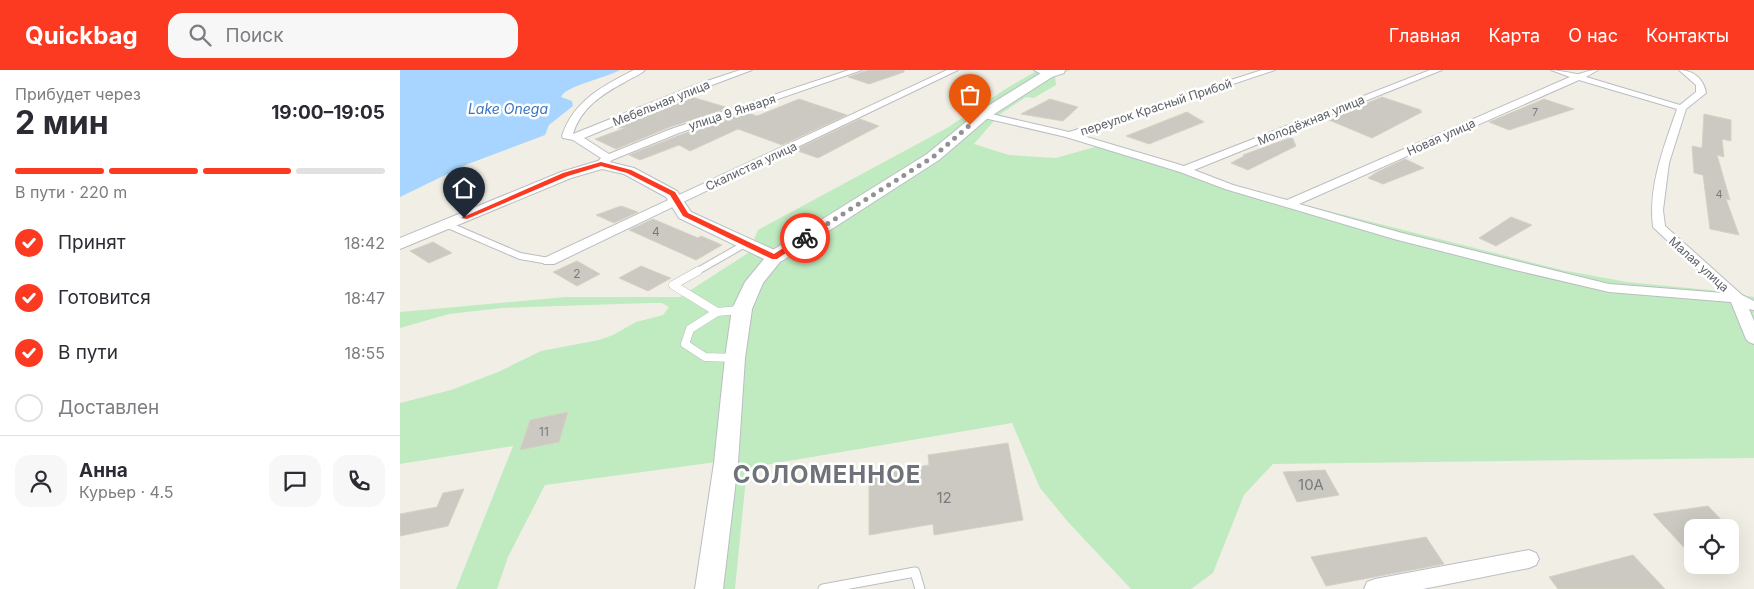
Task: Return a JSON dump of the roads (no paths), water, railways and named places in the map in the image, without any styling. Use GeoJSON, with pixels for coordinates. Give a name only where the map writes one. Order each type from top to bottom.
{"type":"FeatureCollection","features":[{"type":"Feature","properties":{"kind":"main road"},"geometry":{"type":"LineString","coordinates":[[775,257],[933,157],[983,115],[1048,71]]}},
{"type":"Feature","properties":{"kind":"street"},"geometry":{"type":"LineString","coordinates":[[641,70],[604,91],[581,108],[568,126],[567,136],[576,138],[605,161],[629,171],[672,194],[685,215],[775,257],[754,282],[742,309],[735,358],[726,463],[709,589]]}},
{"type":"Feature","properties":{"kind":"street","name":"Мебельная улица"},"geometry":{"type":"LineString","coordinates":[[576,138],[701,86],[748,70]]}},
{"type":"Feature","properties":{"kind":"street","name":"улица 9 Января"},"geometry":{"type":"LineString","coordinates":[[400,244],[675,131],[858,70]]}},
{"type":"Feature","properties":{"kind":"street","name":"Скалистая улица"},"geometry":{"type":"LineString","coordinates":[[549,261],[954,70]]}},
{"type":"Feature","properties":{"kind":"street","name":"переулок Красный Прибой"},"geometry":{"type":"LineString","coordinates":[[1069,134],[1271,70]]}},
{"type":"Feature","properties":{"kind":"street","name":"Молодёжная улица"},"geometry":{"type":"LineString","coordinates":[[1184,170],[1438,70]]}},
{"type":"Feature","properties":{"kind":"street"},"geometry":{"type":"LineString","coordinates":[[1555,70],[1682,108],[1701,93],[1700,84],[1683,70]]}},
{"type":"Feature","properties":{"kind":"street","name":"Новая улица"},"geometry":{"type":"LineString","coordinates":[[1288,204],[1594,70]]}},
{"type":"Feature","properties":{"kind":"street","name":"Малая улица"},"geometry":{"type":"LineString","coordinates":[[1682,108],[1664,163],[1657,210],[1659,227],[1737,298]]}},
{"type":"Feature","properties":{"kind":"street"},"geometry":{"type":"LineString","coordinates":[[983,115],[1069,134],[1184,170],[1229,187],[1398,236],[1610,288],[1737,298],[1754,306]]}},
{"type":"Feature","properties":{"kind":"street"},"geometry":{"type":"LineString","coordinates":[[1737,298],[1754,339]]}},
{"type":"Feature","properties":{"kind":"street"},"geometry":{"type":"LineString","coordinates":[[1375,589],[1528,559]]}},
{"type":"Feature","properties":{"kind":"lane"},"geometry":{"type":"LineString","coordinates":[[448,225],[520,256],[549,261]]}},
{"type":"Feature","properties":{"kind":"lane"},"geometry":{"type":"LineString","coordinates":[[717,312],[673,285],[745,244]]}},
{"type":"Feature","properties":{"kind":"lane"},"geometry":{"type":"LineString","coordinates":[[735,358],[705,357],[685,344],[690,329],[717,312],[742,309]]}},
{"type":"Feature","properties":{"kind":"lane"},"geometry":{"type":"LineString","coordinates":[[823,589],[915,572],[920,589]]}},
{"type":"Feature","properties":{"kind":"water","name":"Lake Onega"},"geometry":{"type":"Polygon","coordinates":[[[400,70],[620,70],[564,93],[561,97],[572,101],[573,106],[549,125],[545,135],[468,164],[400,197],[400,70]]]}},
{"type":"Feature","properties":{"kind":"district","name":"СОЛОМЕННОЕ"},"geometry":{"type":"Point","coordinates":[827,474]}}]}
